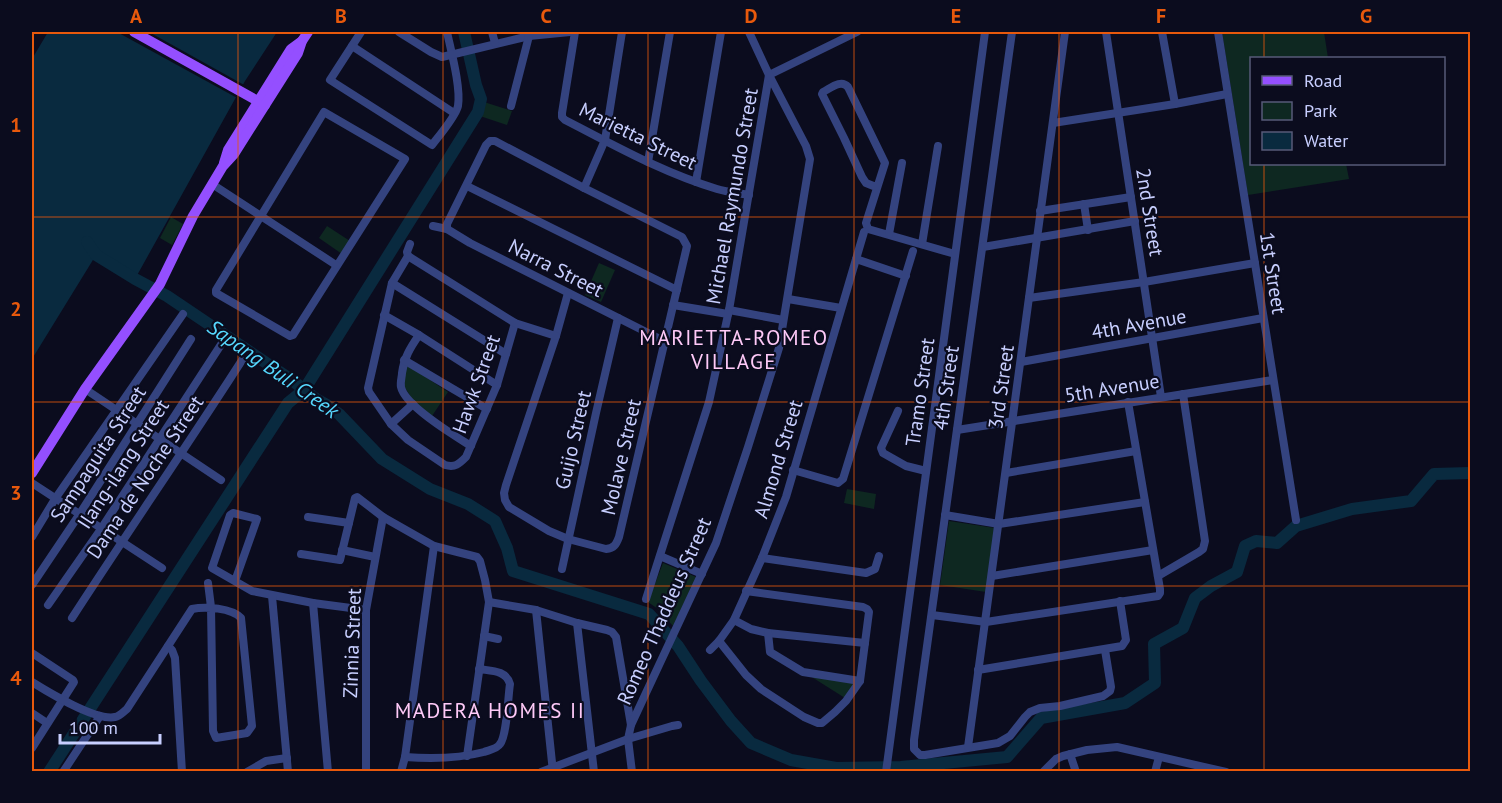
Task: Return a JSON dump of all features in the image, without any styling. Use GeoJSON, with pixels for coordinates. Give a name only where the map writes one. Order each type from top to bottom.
{"type":"FeatureCollection","features":[{"type":"Feature","properties":{"kind":"main road"},"geometry":{"type":"LineString","coordinates":[[134,32],[262,103]]}},
{"type":"Feature","properties":{"kind":"main road"},"geometry":{"type":"LineString","coordinates":[[32,473],[85,389],[160,284],[193,216],[223,166],[234,154],[262,103],[298,53],[305,36]]}},
{"type":"Feature","properties":{"kind":"street"},"geometry":{"type":"LineString","coordinates":[[361,32],[330,80],[432,145],[458,107],[457,83],[447,32]]}},
{"type":"Feature","properties":{"kind":"street"},"geometry":{"type":"LineString","coordinates":[[399,32],[442,57],[529,34],[570,32]]}},
{"type":"Feature","properties":{"kind":"street"},"geometry":{"type":"LineString","coordinates":[[492,32],[495,43]]}},
{"type":"Feature","properties":{"kind":"street","name":"Marietta Street"},"geometry":{"type":"LineString","coordinates":[[575,32],[562,117],[565,120],[648,162],[696,182],[719,190],[749,195]]}},
{"type":"Feature","properties":{"kind":"street"},"geometry":{"type":"LineString","coordinates":[[447,229],[447,224],[490,141],[495,141],[584,188],[604,140],[622,32]]}},
{"type":"Feature","properties":{"kind":"street"},"geometry":{"type":"LineString","coordinates":[[648,162],[670,32]]}},
{"type":"Feature","properties":{"kind":"street"},"geometry":{"type":"LineString","coordinates":[[696,182],[721,32]]}},
{"type":"Feature","properties":{"kind":"street","name":"Romeo Thaddeus Street"},"geometry":{"type":"LineString","coordinates":[[631,725],[716,543],[779,348],[788,299],[810,159],[806,146],[749,32]]}},
{"type":"Feature","properties":{"kind":"street"},"geometry":{"type":"LineString","coordinates":[[769,75],[857,32]]}},
{"type":"Feature","properties":{"kind":"street","name":"Tramo Street"},"geometry":{"type":"LineString","coordinates":[[887,764],[985,32]]}},
{"type":"Feature","properties":{"kind":"street","name":"4th Street"},"geometry":{"type":"LineString","coordinates":[[968,747],[925,755],[917,753],[914,749],[914,740],[1012,32]]}},
{"type":"Feature","properties":{"kind":"street","name":"3rd Street"},"geometry":{"type":"LineString","coordinates":[[968,747],[1065,32]]}},
{"type":"Feature","properties":{"kind":"street","name":"2nd Street"},"geometry":{"type":"LineString","coordinates":[[1106,32],[1161,397]]}},
{"type":"Feature","properties":{"kind":"street"},"geometry":{"type":"LineString","coordinates":[[1162,32],[1175,104]]}},
{"type":"Feature","properties":{"kind":"street","name":"1st Street"},"geometry":{"type":"LineString","coordinates":[[1218,32],[1296,520]]}},
{"type":"Feature","properties":{"kind":"street"},"geometry":{"type":"LineString","coordinates":[[511,106],[529,34]]}},
{"type":"Feature","properties":{"kind":"street"},"geometry":{"type":"LineString","coordinates":[[352,46],[454,113]]}},
{"type":"Feature","properties":{"kind":"street","name":"Michael Raymundo Street"},"geometry":{"type":"LineString","coordinates":[[646,598],[704,421],[729,312],[769,75]]}},
{"type":"Feature","properties":{"kind":"street","name":"Almond Street"},"geometry":{"type":"LineString","coordinates":[[710,650],[734,620],[786,497],[885,162],[847,84],[842,83],[822,93],[862,177],[866,183],[876,188]]}},
{"type":"Feature","properties":{"kind":"street"},"geometry":{"type":"LineString","coordinates":[[1053,123],[1227,94]]}},
{"type":"Feature","properties":{"kind":"street"},"geometry":{"type":"LineString","coordinates":[[324,112],[405,159],[293,335],[290,336],[216,293],[226,271],[260,216],[324,112]]}},
{"type":"Feature","properties":{"kind":"street"},"geometry":{"type":"LineString","coordinates":[[922,244],[938,146]]}},
{"type":"Feature","properties":{"kind":"street"},"geometry":{"type":"LineString","coordinates":[[889,234],[902,163]]}},
{"type":"Feature","properties":{"kind":"street"},"geometry":{"type":"LineString","coordinates":[[212,184],[336,265]]}},
{"type":"Feature","properties":{"kind":"street"},"geometry":{"type":"LineString","coordinates":[[467,186],[677,290]]}},
{"type":"Feature","properties":{"kind":"street","name":"Molave Street"},"geometry":{"type":"LineString","coordinates":[[568,539],[606,549],[616,545],[687,246],[682,237],[584,188]]}},
{"type":"Feature","properties":{"kind":"street"},"geometry":{"type":"LineString","coordinates":[[1040,211],[1131,197]]}},
{"type":"Feature","properties":{"kind":"street"},"geometry":{"type":"LineString","coordinates":[[1083,204],[1088,230]]}},
{"type":"Feature","properties":{"kind":"street"},"geometry":{"type":"LineString","coordinates":[[983,247],[1135,221]]}},
{"type":"Feature","properties":{"kind":"street","name":"Narra Street"},"geometry":{"type":"LineString","coordinates":[[433,226],[447,229],[470,243],[664,341]]}},
{"type":"Feature","properties":{"kind":"street"},"geometry":{"type":"LineString","coordinates":[[865,228],[955,254]]}},
{"type":"Feature","properties":{"kind":"street","name":"Hawk Street"},"geometry":{"type":"LineString","coordinates":[[410,244],[408,256],[392,283],[368,388],[391,424],[408,440],[445,465],[451,467],[457,465],[466,457],[497,385],[516,323]]}},
{"type":"Feature","properties":{"kind":"street"},"geometry":{"type":"LineString","coordinates":[[794,470],[838,483],[843,479],[913,251]]}},
{"type":"Feature","properties":{"kind":"street"},"geometry":{"type":"LineString","coordinates":[[408,256],[516,323],[555,336]]}},
{"type":"Feature","properties":{"kind":"street"},"geometry":{"type":"LineString","coordinates":[[856,258],[906,276]]}},
{"type":"Feature","properties":{"kind":"street"},"geometry":{"type":"LineString","coordinates":[[1029,298],[1255,263]]}},
{"type":"Feature","properties":{"kind":"street"},"geometry":{"type":"LineString","coordinates":[[392,283],[506,354]]}},
{"type":"Feature","properties":{"kind":"street"},"geometry":{"type":"LineString","coordinates":[[568,293],[504,493],[509,507],[549,531],[568,539]]}},
{"type":"Feature","properties":{"kind":"street"},"geometry":{"type":"LineString","coordinates":[[788,299],[841,308]]}},
{"type":"Feature","properties":{"kind":"street"},"geometry":{"type":"LineString","coordinates":[[673,305],[783,320]]}},
{"type":"Feature","properties":{"kind":"street"},"geometry":{"type":"LineString","coordinates":[[32,537],[183,314]]}},
{"type":"Feature","properties":{"kind":"street"},"geometry":{"type":"LineString","coordinates":[[384,315],[497,385]]}},
{"type":"Feature","properties":{"kind":"street","name":"Guijo Street"},"geometry":{"type":"LineString","coordinates":[[561,569],[618,318]]}},
{"type":"Feature","properties":{"kind":"street","name":"4th Avenue"},"geometry":{"type":"LineString","coordinates":[[1021,362],[1263,318]]}},
{"type":"Feature","properties":{"kind":"street"},"geometry":{"type":"LineString","coordinates":[[419,335],[404,360],[401,385],[404,395],[452,434],[471,446]]}},
{"type":"Feature","properties":{"kind":"street","name":"Sampaguita Street"},"geometry":{"type":"LineString","coordinates":[[32,585],[191,339]]}},
{"type":"Feature","properties":{"kind":"street","name":"Ilang-ilang Street"},"geometry":{"type":"LineString","coordinates":[[48,605],[224,340]]}},
{"type":"Feature","properties":{"kind":"street","name":"Dama de Noche Street"},"geometry":{"type":"LineString","coordinates":[[72,618],[246,354]]}},
{"type":"Feature","properties":{"kind":"street"},"geometry":{"type":"LineString","coordinates":[[404,360],[488,409]]}},
{"type":"Feature","properties":{"kind":"street","name":"5th Avenue"},"geometry":{"type":"LineString","coordinates":[[957,430],[1273,380]]}},
{"type":"Feature","properties":{"kind":"street"},"geometry":{"type":"LineString","coordinates":[[85,389],[221,480]]}},
{"type":"Feature","properties":{"kind":"street"},"geometry":{"type":"LineString","coordinates":[[1158,576],[1199,552],[1203,549],[1205,541],[1182,394]]}},
{"type":"Feature","properties":{"kind":"street"},"geometry":{"type":"LineString","coordinates":[[932,615],[986,622],[1154,597],[1160,593],[1128,402]]}},
{"type":"Feature","properties":{"kind":"street"},"geometry":{"type":"LineString","coordinates":[[391,424],[413,404]]}},
{"type":"Feature","properties":{"kind":"street"},"geometry":{"type":"LineString","coordinates":[[898,411],[882,451],[906,466],[926,471]]}},
{"type":"Feature","properties":{"kind":"street"},"geometry":{"type":"LineString","coordinates":[[1006,473],[1137,452]]}},
{"type":"Feature","properties":{"kind":"street"},"geometry":{"type":"LineString","coordinates":[[32,483],[162,568]]}},
{"type":"Feature","properties":{"kind":"street"},"geometry":{"type":"LineString","coordinates":[[301,554],[339,560],[355,498],[359,498],[383,518],[434,546],[477,557],[481,564],[489,602],[467,756]]}},
{"type":"Feature","properties":{"kind":"street"},"geometry":{"type":"LineString","coordinates":[[945,515],[999,524],[1145,502]]}},
{"type":"Feature","properties":{"kind":"street"},"geometry":{"type":"LineString","coordinates":[[235,581],[257,519],[233,513],[230,515],[212,568],[252,591],[313,603],[366,610]]}},
{"type":"Feature","properties":{"kind":"street"},"geometry":{"type":"LineString","coordinates":[[308,517],[349,524]]}},
{"type":"Feature","properties":{"kind":"street","name":"Zinnia Street"},"geometry":{"type":"LineString","coordinates":[[366,771],[366,610],[383,518]]}},
{"type":"Feature","properties":{"kind":"street"},"geometry":{"type":"LineString","coordinates":[[401,771],[405,757],[434,546]]}},
{"type":"Feature","properties":{"kind":"street"},"geometry":{"type":"LineString","coordinates":[[342,550],[375,557]]}},
{"type":"Feature","properties":{"kind":"street"},"geometry":{"type":"LineString","coordinates":[[993,576],[1154,550]]}},
{"type":"Feature","properties":{"kind":"street"},"geometry":{"type":"LineString","coordinates":[[660,556],[702,574]]}},
{"type":"Feature","properties":{"kind":"street"},"geometry":{"type":"LineString","coordinates":[[762,558],[866,573],[875,569],[879,556]]}},
{"type":"Feature","properties":{"kind":"street"},"geometry":{"type":"LineString","coordinates":[[32,682],[62,700],[100,716],[115,717],[127,709],[192,609],[211,607],[236,613],[241,618],[252,726],[247,733],[216,738],[214,734],[211,607],[208,583]]}},
{"type":"Feature","properties":{"kind":"street"},"geometry":{"type":"LineString","coordinates":[[719,641],[746,675],[761,688],[804,717],[818,723],[822,723],[835,712],[854,692],[860,681],[869,612],[867,609],[746,591]]}},
{"type":"Feature","properties":{"kind":"street"},"geometry":{"type":"LineString","coordinates":[[272,596],[288,771]]}},
{"type":"Feature","properties":{"kind":"street"},"geometry":{"type":"LineString","coordinates":[[978,670],[1122,646],[1126,642],[1126,636],[1120,601]]}},
{"type":"Feature","properties":{"kind":"street"},"geometry":{"type":"LineString","coordinates":[[489,602],[536,610],[607,630],[616,636],[631,725],[628,739],[632,771]]}},
{"type":"Feature","properties":{"kind":"street"},"geometry":{"type":"LineString","coordinates":[[313,603],[328,771]]}},
{"type":"Feature","properties":{"kind":"street"},"geometry":{"type":"LineString","coordinates":[[536,610],[553,769]]}},
{"type":"Feature","properties":{"kind":"street"},"geometry":{"type":"LineString","coordinates":[[734,620],[751,629],[768,633],[865,644]]}},
{"type":"Feature","properties":{"kind":"street"},"geometry":{"type":"LineString","coordinates":[[577,623],[594,771]]}},
{"type":"Feature","properties":{"kind":"street"},"geometry":{"type":"LineString","coordinates":[[768,633],[770,652],[803,672],[860,681]]}},
{"type":"Feature","properties":{"kind":"street"},"geometry":{"type":"LineString","coordinates":[[484,636],[498,639]]}},
{"type":"Feature","properties":{"kind":"street"},"geometry":{"type":"LineString","coordinates":[[168,646],[175,658],[182,771]]}},
{"type":"Feature","properties":{"kind":"street"},"geometry":{"type":"LineString","coordinates":[[968,747],[998,743],[1010,736],[1030,712],[1040,708],[1071,704],[1107,694],[1111,687],[1105,650]]}},
{"type":"Feature","properties":{"kind":"street"},"geometry":{"type":"LineString","coordinates":[[32,653],[73,681],[32,745]]}},
{"type":"Feature","properties":{"kind":"street"},"geometry":{"type":"LineString","coordinates":[[405,757],[444,759],[467,756],[499,746],[504,736],[509,680],[502,673],[479,669]]}},
{"type":"Feature","properties":{"kind":"street"},"geometry":{"type":"LineString","coordinates":[[32,713],[47,723]]}},
{"type":"Feature","properties":{"kind":"street"},"geometry":{"type":"LineString","coordinates":[[63,771],[100,716]]}},
{"type":"Feature","properties":{"kind":"street"},"geometry":{"type":"LineString","coordinates":[[542,771],[553,769],[628,739],[678,725]]}},
{"type":"Feature","properties":{"kind":"street"},"geometry":{"type":"LineString","coordinates":[[1043,771],[1056,759],[1071,754],[1117,747],[1213,770],[1226,771]]}},
{"type":"Feature","properties":{"kind":"street"},"geometry":{"type":"LineString","coordinates":[[1071,754],[1076,771]]}},
{"type":"Feature","properties":{"kind":"street"},"geometry":{"type":"LineString","coordinates":[[1155,771],[1159,757]]}},
{"type":"Feature","properties":{"kind":"street"},"geometry":{"type":"LineString","coordinates":[[247,771],[266,761],[287,758]]}},
{"type":"Feature","properties":{"kind":"green space"},"geometry":{"type":"Polygon","coordinates":[[[1222,32],[1324,32],[1328,57],[1250,57],[1250,165],[1346,165],[1349,179],[1248,195],[1222,32]]]}},
{"type":"Feature","properties":{"kind":"green space"},"geometry":{"type":"Polygon","coordinates":[[[484,102],[512,111],[507,125],[480,116],[484,102]]]}},
{"type":"Feature","properties":{"kind":"green space"},"geometry":{"type":"Polygon","coordinates":[[[171,217],[183,224],[172,245],[160,238],[171,217]]]}},
{"type":"Feature","properties":{"kind":"green space"},"geometry":{"type":"Polygon","coordinates":[[[327,226],[350,241],[342,254],[319,238],[327,226]]]}},
{"type":"Feature","properties":{"kind":"green space"},"geometry":{"type":"Polygon","coordinates":[[[599,263],[615,270],[601,302],[585,295],[599,263]]]}},
{"type":"Feature","properties":{"kind":"green space"},"geometry":{"type":"Polygon","coordinates":[[[406,364],[448,392],[432,416],[415,404],[403,384],[406,364]]]}},
{"type":"Feature","properties":{"kind":"green space"},"geometry":{"type":"Polygon","coordinates":[[[847,489],[876,494],[874,509],[844,503],[847,489]]]}},
{"type":"Feature","properties":{"kind":"green space"},"geometry":{"type":"Polygon","coordinates":[[[949,521],[995,528],[986,592],[940,585],[949,521]]]}},
{"type":"Feature","properties":{"kind":"green space"},"geometry":{"type":"Polygon","coordinates":[[[663,563],[696,577],[673,626],[658,609],[648,602],[663,563]]]}},
{"type":"Feature","properties":{"kind":"green space"},"geometry":{"type":"Polygon","coordinates":[[[807,674],[857,684],[845,698],[807,674]]]}},
{"type":"Feature","properties":{"kind":"water"},"geometry":{"type":"Polygon","coordinates":[[[48,32],[277,32],[245,81],[135,279],[96,255],[32,359],[32,59],[48,32]]]}},
{"type":"Feature","properties":{"kind":"pier"},"geometry":{"type":"Polygon","coordinates":[[[117,32],[149,32],[246,86],[239,99],[117,32]]]}},
{"type":"Feature","properties":{"kind":"waterway"},"geometry":{"type":"LineString","coordinates":[[49,772],[288,403],[304,390],[478,112],[481,99],[464,32]]}},
{"type":"Feature","properties":{"kind":"waterway","name":"Sapang Buli Creek"},"geometry":{"type":"LineString","coordinates":[[87,242],[96,255],[167,296],[327,405],[339,414],[382,459],[430,489],[468,504],[495,521],[507,548],[513,571],[649,614],[678,646],[731,721],[751,743],[791,760],[836,768],[901,767],[1007,757],[1041,718],[1125,703],[1155,683],[1154,644],[1183,628],[1195,598],[1237,572],[1245,546],[1256,541],[1277,543],[1296,526],[1352,509],[1411,501],[1434,474],[1470,473]]}},
{"type":"Feature","properties":{"kind":"district","name":"MARIETTA-ROMEO VILLAGE"},"geometry":{"type":"Point","coordinates":[734,350]}},
{"type":"Feature","properties":{"kind":"district","name":"MADERA HOMES II"},"geometry":{"type":"Point","coordinates":[490,711]}}]}
